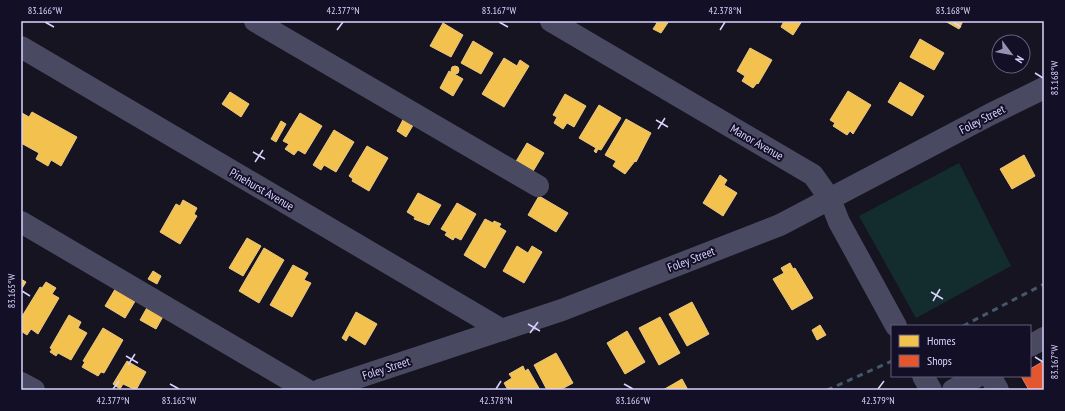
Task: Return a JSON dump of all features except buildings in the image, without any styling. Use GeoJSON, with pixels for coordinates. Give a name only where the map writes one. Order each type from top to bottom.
{"type":"FeatureCollection","features":[{"type":"Feature","properties":{"kind":"street"},"geometry":{"type":"LineString","coordinates":[[255,21],[538,186]]}},
{"type":"Feature","properties":{"kind":"street","name":"Manor Avenue"},"geometry":{"type":"LineString","coordinates":[[551,21],[813,175],[830,199],[839,222],[895,325]]}},
{"type":"Feature","properties":{"kind":"street","name":"Pinehurst Avenue"},"geometry":{"type":"LineString","coordinates":[[21,47],[502,330]]}},
{"type":"Feature","properties":{"kind":"street","name":"Foley Street"},"geometry":{"type":"LineString","coordinates":[[320,390],[562,310],[780,225],[991,114],[1044,88]]}},
{"type":"Feature","properties":{"kind":"street"},"geometry":{"type":"LineString","coordinates":[[21,222],[307,390]]}},
{"type":"Feature","properties":{"kind":"street"},"geometry":{"type":"LineString","coordinates":[[1031,345],[1044,338]]}},
{"type":"Feature","properties":{"kind":"street"},"geometry":{"type":"LineString","coordinates":[[924,377],[931,390]]}},
{"type":"Feature","properties":{"kind":"street"},"geometry":{"type":"LineString","coordinates":[[953,390],[976,377]]}},
{"type":"Feature","properties":{"kind":"street"},"geometry":{"type":"LineString","coordinates":[[991,377],[998,390]]}},
{"type":"Feature","properties":{"kind":"street"},"geometry":{"type":"LineString","coordinates":[[21,382],[34,390]]}},
{"type":"Feature","properties":{"kind":"green space"},"geometry":{"type":"Polygon","coordinates":[[[959,163],[1011,266],[916,318],[859,216],[959,163]]]}},
{"type":"Feature","properties":{"kind":"railway"},"geometry":{"type":"LineString","coordinates":[[965,325],[1044,284]]}},
{"type":"Feature","properties":{"kind":"railway"},"geometry":{"type":"LineString","coordinates":[[827,390],[891,361]]}}]}
